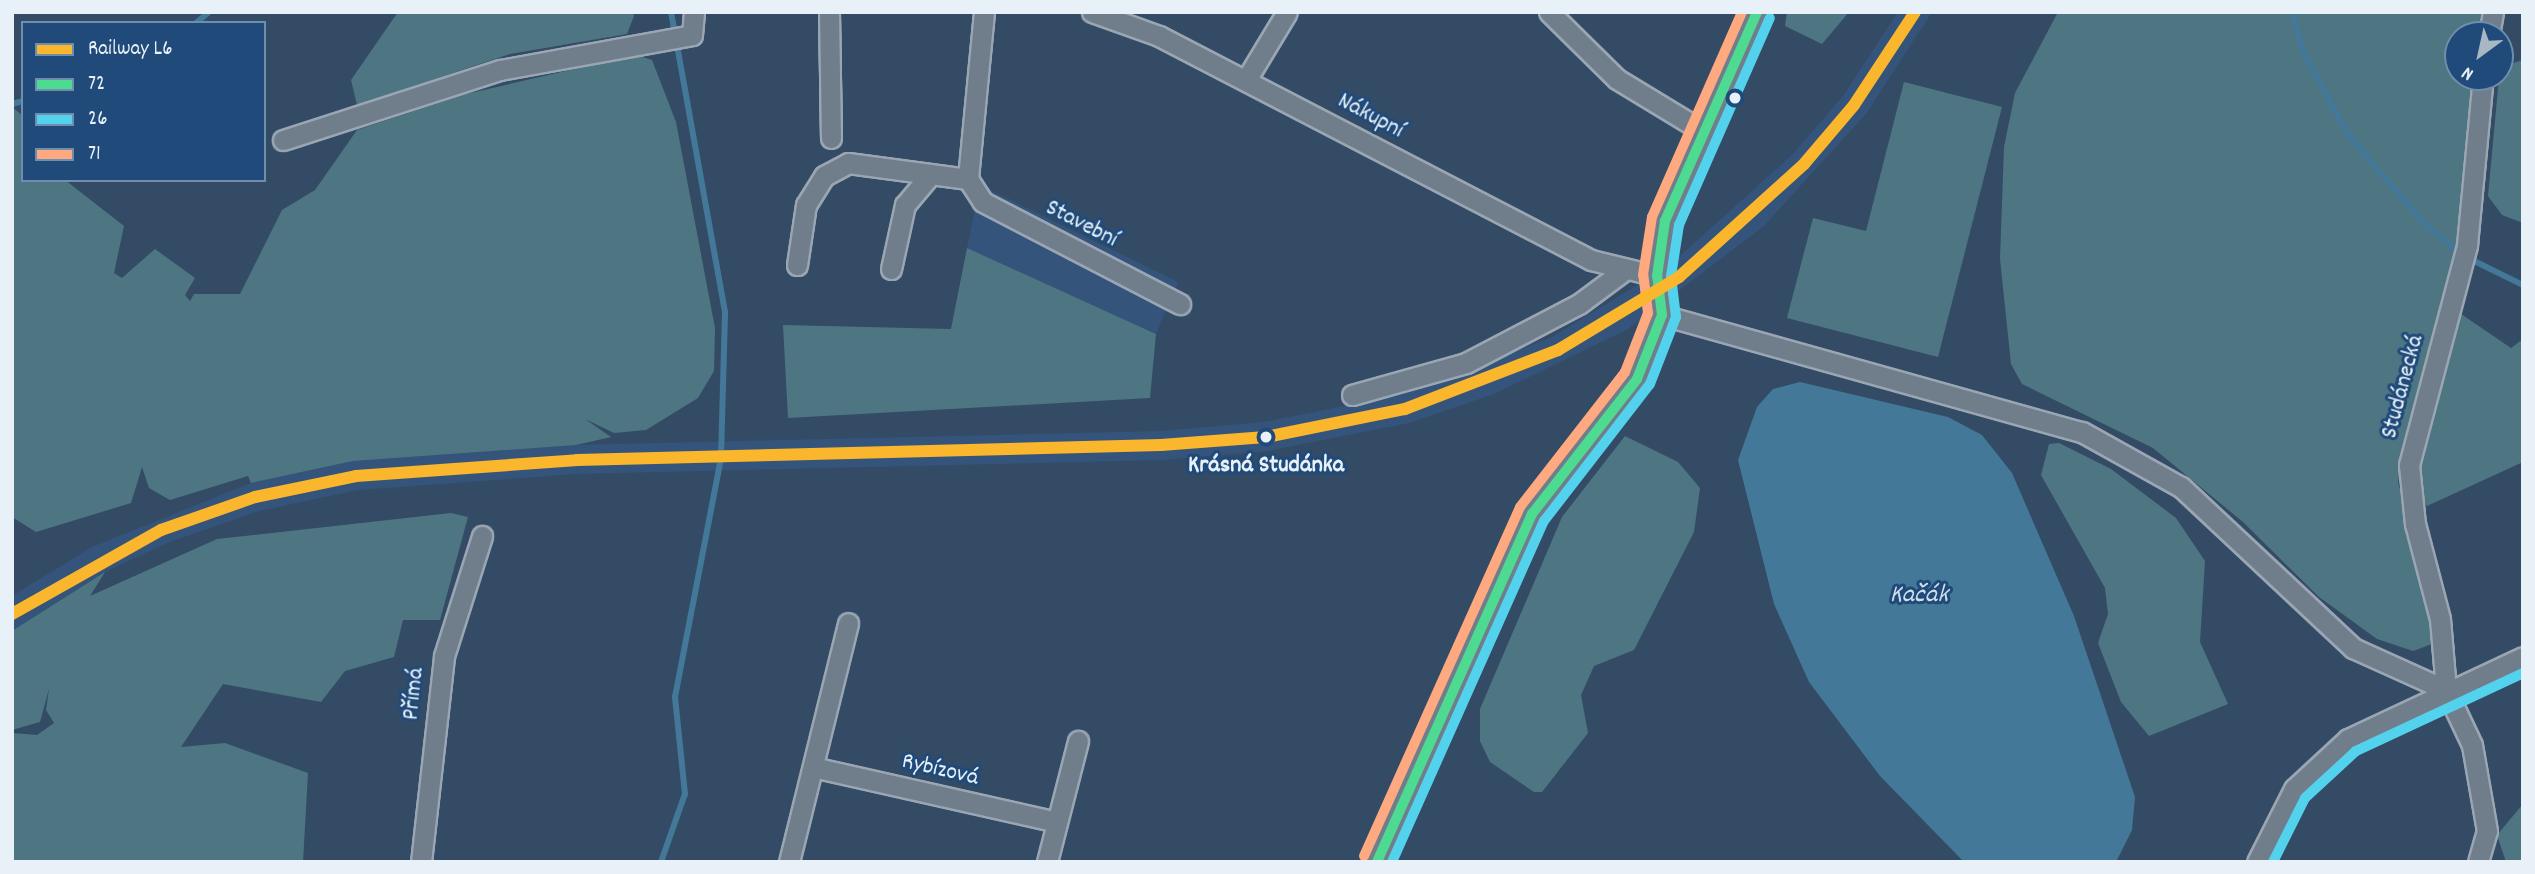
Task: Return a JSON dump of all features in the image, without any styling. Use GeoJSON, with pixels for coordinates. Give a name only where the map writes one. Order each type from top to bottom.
{"type":"FeatureCollection","features":[{"type":"Feature","properties":{"kind":"main road"},"geometry":{"type":"LineString","coordinates":[[1377,862],[1532,514],[1637,379],[1662,315],[1657,276],[1665,221],[1757,12]]}},
{"type":"Feature","properties":{"kind":"street"},"geometry":{"type":"LineString","coordinates":[[283,139],[500,69],[692,35],[694,12]]}},
{"type":"Feature","properties":{"kind":"street"},"geometry":{"type":"LineString","coordinates":[[829,12],[831,138]]}},
{"type":"Feature","properties":{"kind":"street"},"geometry":{"type":"LineString","coordinates":[[797,265],[806,205],[824,176],[848,163],[968,179],[984,12]]}},
{"type":"Feature","properties":{"kind":"street","name":"Nákupní"},"geometry":{"type":"LineString","coordinates":[[1093,12],[1246,80],[1622,272],[1657,276]]}},
{"type":"Feature","properties":{"kind":"street"},"geometry":{"type":"LineString","coordinates":[[1246,80],[1287,12]]}},
{"type":"Feature","properties":{"kind":"street"},"geometry":{"type":"LineString","coordinates":[[1549,12],[1617,79],[1704,132]]}},
{"type":"Feature","properties":{"kind":"street","name":"Studánecká"},"geometry":{"type":"LineString","coordinates":[[2478,862],[2487,831],[2472,745],[2455,686],[2409,465],[2468,246],[2482,91]]}},
{"type":"Feature","properties":{"kind":"street"},"geometry":{"type":"LineString","coordinates":[[891,269],[905,205],[930,175]]}},
{"type":"Feature","properties":{"kind":"street","name":"Stavební"},"geometry":{"type":"LineString","coordinates":[[968,179],[983,202],[1180,303]]}},
{"type":"Feature","properties":{"kind":"street"},"geometry":{"type":"LineString","coordinates":[[1352,395],[1466,363],[1579,304],[1622,272]]}},
{"type":"Feature","properties":{"kind":"street"},"geometry":{"type":"LineString","coordinates":[[1662,315],[2082,432],[2181,487],[2353,649],[2455,686]]}},
{"type":"Feature","properties":{"kind":"street","name":"Přímá"},"geometry":{"type":"LineString","coordinates":[[421,862],[443,656],[482,536]]}},
{"type":"Feature","properties":{"kind":"street"},"geometry":{"type":"LineString","coordinates":[[789,862],[848,623]]}},
{"type":"Feature","properties":{"kind":"street"},"geometry":{"type":"LineString","coordinates":[[2257,862],[2294,789],[2348,739],[2455,686],[2523,657]]}},
{"type":"Feature","properties":{"kind":"street"},"geometry":{"type":"LineString","coordinates":[[1047,862],[1078,741]]}},
{"type":"Feature","properties":{"kind":"street","name":"Rybízová"},"geometry":{"type":"LineString","coordinates":[[813,767],[1057,822]]}},
{"type":"Feature","properties":{"kind":"shaded area"},"geometry":{"type":"Polygon","coordinates":[[[398,12],[633,12],[634,16],[627,34],[510,54],[357,105],[351,80],[398,12]]]}},
{"type":"Feature","properties":{"kind":"shaded area"},"geometry":{"type":"Polygon","coordinates":[[[1787,12],[1849,12],[1822,44],[1785,26],[1787,12]]]}},
{"type":"Feature","properties":{"kind":"shaded area"},"geometry":{"type":"Polygon","coordinates":[[[1898,12],[1932,12],[1866,114],[1763,227],[1628,329],[1494,394],[1409,423],[1268,451],[1162,460],[577,474],[358,490],[259,511],[167,543],[105,572],[12,631],[12,596],[92,547],[251,483],[353,461],[576,445],[1160,431],[1264,422],[1401,395],[1552,337],[1670,265],[1793,154],[1843,96],[1898,12]]]}},
{"type":"Feature","properties":{"kind":"shaded area"},"geometry":{"type":"Polygon","coordinates":[[[2058,12],[2482,12],[2481,21],[2444,21],[2444,91],[2473,91],[2462,210],[2453,274],[2398,482],[2423,576],[2432,644],[2413,651],[2377,639],[2319,597],[2243,522],[2153,448],[2022,384],[2011,364],[2000,259],[2004,147],[2015,93],[2058,12]]]}},
{"type":"Feature","properties":{"kind":"shaded area"},"geometry":{"type":"Polygon","coordinates":[[[636,55],[652,60],[676,122],[715,328],[714,371],[698,398],[646,430],[614,433],[585,419],[611,437],[576,445],[353,461],[251,483],[248,476],[170,500],[149,488],[142,467],[131,503],[36,532],[12,517],[12,107],[21,114],[21,182],[68,182],[124,226],[114,273],[122,278],[155,249],[195,278],[185,295],[190,301],[194,294],[240,294],[282,210],[315,190],[357,130],[466,94],[636,55]]]}},
{"type":"Feature","properties":{"kind":"shaded area"},"geometry":{"type":"Polygon","coordinates":[[[2523,60],[2523,223],[2502,215],[2488,196],[2498,91],[2514,91],[2514,63],[2523,60]]]}},
{"type":"Feature","properties":{"kind":"shaded area"},"geometry":{"type":"Polygon","coordinates":[[[1904,82],[2002,107],[1938,357],[1787,318],[1813,218],[1866,231],[1904,82]]]}},
{"type":"Feature","properties":{"kind":"shaded area"},"geometry":{"type":"Polygon","coordinates":[[[980,185],[1178,282],[1156,334],[967,248],[980,185]]]}},
{"type":"Feature","properties":{"kind":"shaded area"},"geometry":{"type":"Polygon","coordinates":[[[967,248],[1156,334],[1150,398],[788,418],[783,325],[951,329],[967,248]]]}},
{"type":"Feature","properties":{"kind":"shaded area"},"geometry":{"type":"Polygon","coordinates":[[[2461,314],[2511,348],[2523,339],[2523,462],[2427,506],[2418,498],[2424,437],[2461,314]]]}},
{"type":"Feature","properties":{"kind":"shaded area"},"geometry":{"type":"Polygon","coordinates":[[[1625,436],[1678,462],[1700,488],[1694,532],[1634,650],[1594,666],[1581,695],[1588,733],[1542,792],[1534,792],[1490,762],[1480,741],[1480,709],[1562,517],[1625,436]]]}},
{"type":"Feature","properties":{"kind":"shaded area"},"geometry":{"type":"Polygon","coordinates":[[[2059,443],[2111,469],[2176,518],[2205,561],[2200,642],[2228,704],[2149,736],[2121,702],[2098,643],[2108,614],[2105,588],[2041,475],[2049,444],[2059,443]]]}},
{"type":"Feature","properties":{"kind":"shaded area"},"geometry":{"type":"Polygon","coordinates":[[[451,513],[468,517],[440,620],[403,620],[394,657],[345,671],[321,702],[223,684],[181,747],[225,743],[308,773],[303,862],[12,862],[12,733],[37,735],[54,723],[46,710],[49,689],[40,722],[12,730],[12,631],[105,572],[90,596],[217,539],[451,513]]]}},
{"type":"Feature","properties":{"kind":"shaded area"},"geometry":{"type":"Polygon","coordinates":[[[2523,804],[2523,862],[2506,862],[2497,835],[2523,804]]]}},
{"type":"Feature","properties":{"kind":"water","name":"Kačák"},"geometry":{"type":"Polygon","coordinates":[[[1800,382],[1948,417],[1982,435],[2012,473],[2074,616],[2135,797],[2132,830],[2116,862],[1964,862],[1880,776],[1809,682],[1774,604],[1738,460],[1757,407],[1773,389],[1800,382]]]}},
{"type":"Feature","properties":{"kind":"waterway"},"geometry":{"type":"LineString","coordinates":[[198,21],[209,12]]}},
{"type":"Feature","properties":{"kind":"waterway"},"geometry":{"type":"LineString","coordinates":[[661,862],[685,794],[675,697],[721,457],[725,312],[671,12]]}},
{"type":"Feature","properties":{"kind":"waterway"},"geometry":{"type":"LineString","coordinates":[[2292,12],[2303,51],[2348,135],[2426,225],[2464,256],[2523,285]]}},
{"type":"Feature","properties":{"kind":"waterway"},"geometry":{"type":"LineString","coordinates":[[12,104],[21,102]]}},
{"type":"Feature","properties":{"kind":"rail line","name":"L6"},"geometry":{"type":"LineString","coordinates":[[12,614],[161,530],[255,497],[356,476],[577,460],[1161,445],[1266,437],[1405,409],[1558,350],[1679,277],[1804,164],[1854,105],[1915,12]]}},
{"type":"Feature","properties":{"kind":"transit line","name":"71"},"geometry":{"type":"LineString","coordinates":[[1364,856],[1520,507],[1625,372],[1648,313],[1643,275],[1652,217],[1742,12]]}},
{"type":"Feature","properties":{"kind":"transit line","name":"72"},"geometry":{"type":"LineString","coordinates":[[1377,862],[1532,514],[1637,379],[1662,315],[1657,276],[1665,221],[1757,12]]}},
{"type":"Feature","properties":{"kind":"transit line","name":"26"},"geometry":{"type":"LineString","coordinates":[[1392,862],[1544,521],[1650,384],[1676,317],[1671,276],[1679,225],[1770,18]]}},
{"type":"Feature","properties":{"kind":"transit line","name":"26"},"geometry":{"type":"LineString","coordinates":[[2273,862],[2305,798],[2356,751],[2523,673]]}},
{"type":"Feature","properties":{"kind":"place","name":"Krásná Studánka"},"geometry":{"type":"Point","coordinates":[1266,437]}}]}
